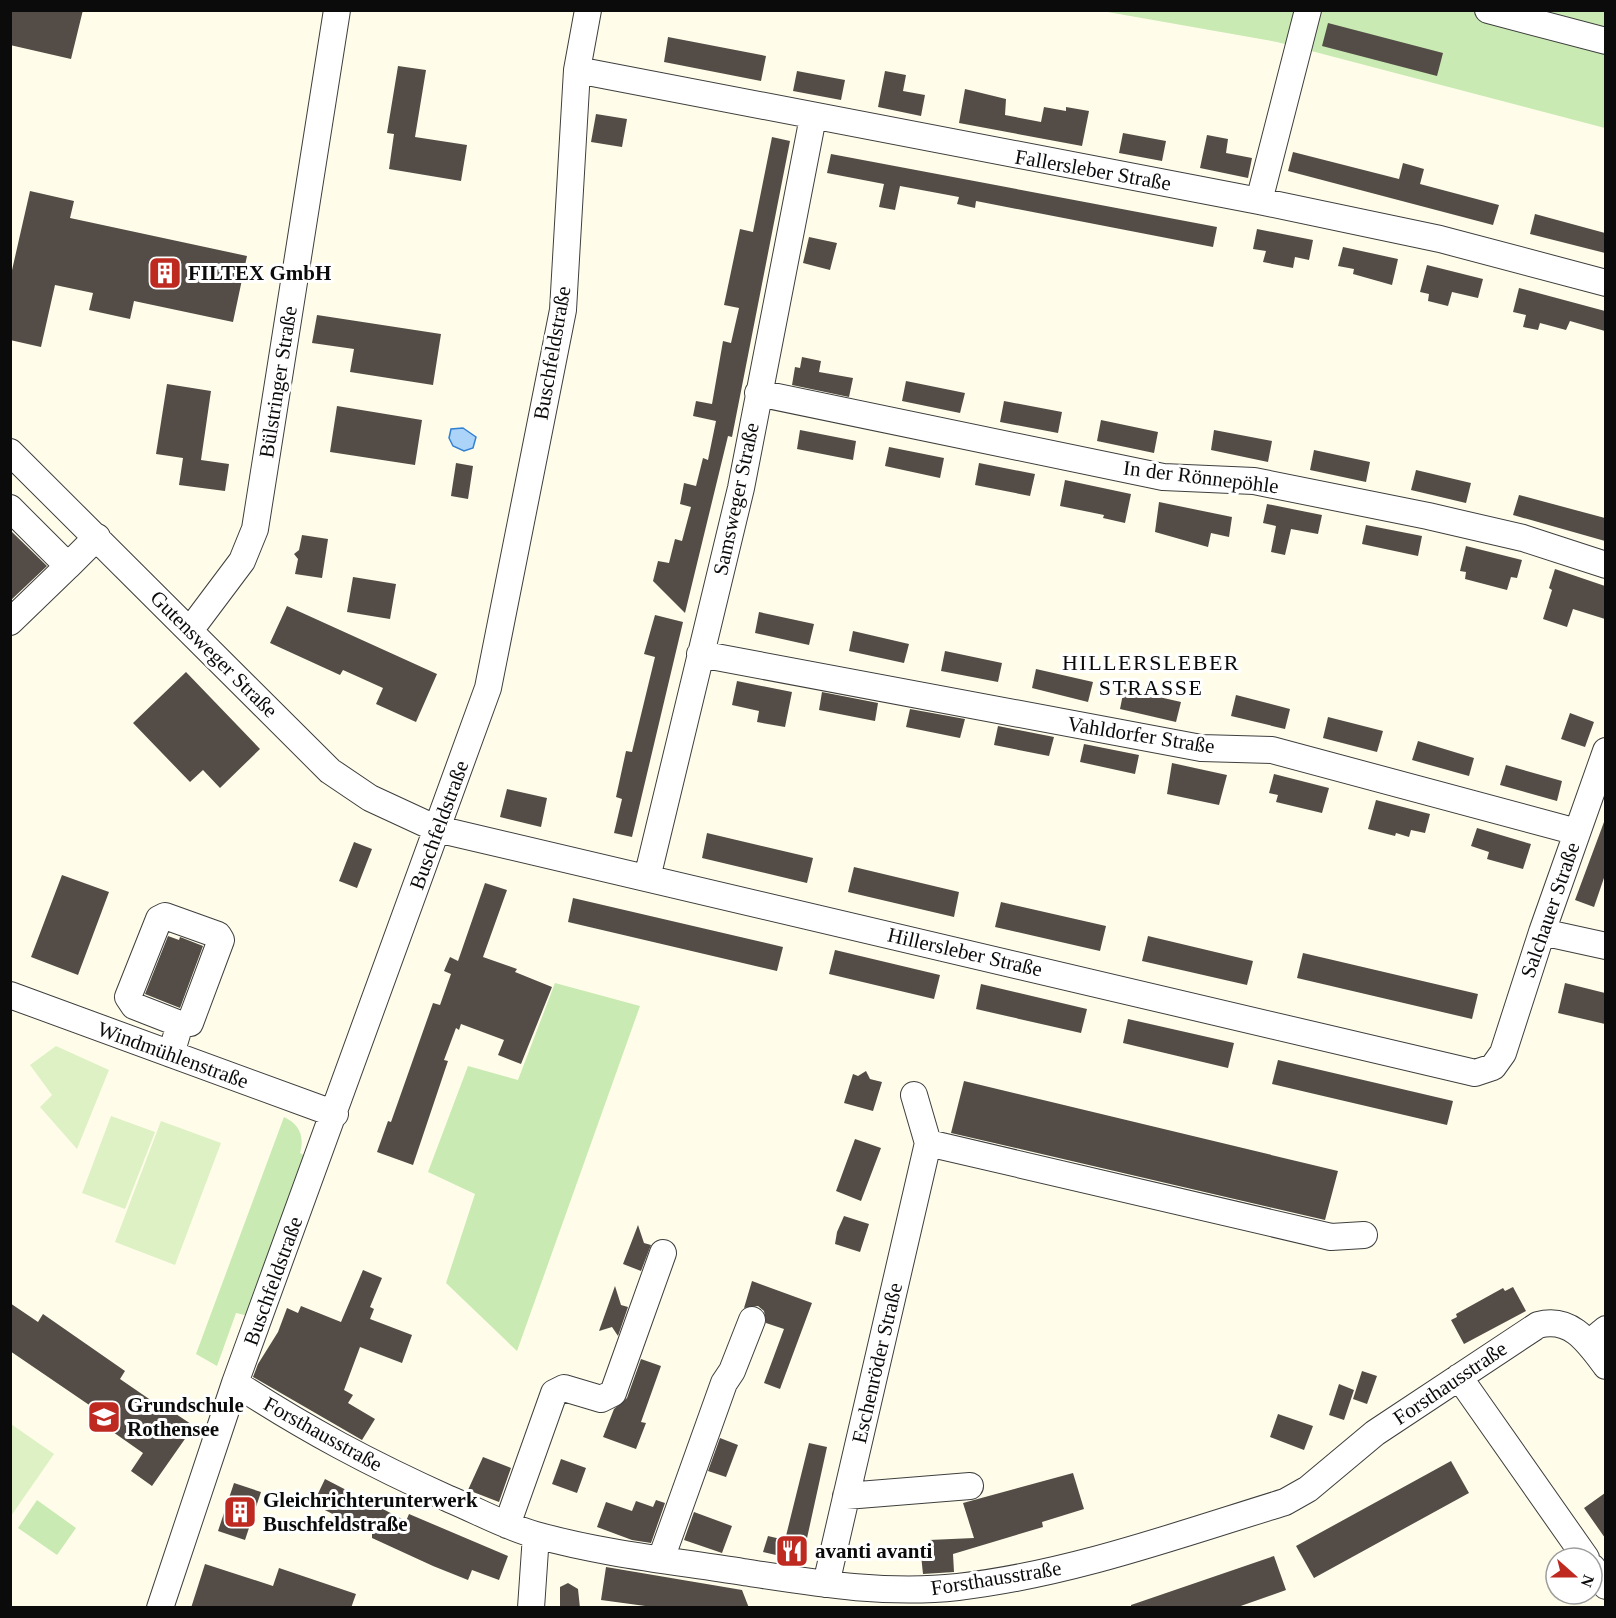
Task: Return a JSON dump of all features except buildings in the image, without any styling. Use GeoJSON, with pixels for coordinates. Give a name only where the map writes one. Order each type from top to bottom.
{"type":"FeatureCollection","features":[{"type":"Feature","properties":{"kind":"street","name":"Bülstringer Straße"},"geometry":{"type":"LineString","coordinates":[[190,629],[236,571],[248,551],[255,529],[337,10]]}},
{"type":"Feature","properties":{"kind":"street","name":"Buschfeldstraße"},"geometry":{"type":"LineString","coordinates":[[159,1608],[235,1383],[335,1114],[488,688],[563,310],[577,70],[588,10]]}},
{"type":"Feature","properties":{"kind":"street"},"geometry":{"type":"LineString","coordinates":[[1259,201],[1308,10]]}},
{"type":"Feature","properties":{"kind":"street"},"geometry":{"type":"LineString","coordinates":[[1488,10],[1605,41]]}},
{"type":"Feature","properties":{"kind":"street","name":"Fallersleber Straße"},"geometry":{"type":"LineString","coordinates":[[577,70],[1259,201],[1440,239],[1605,283]]}},
{"type":"Feature","properties":{"kind":"street","name":"Samsweger Straße"},"geometry":{"type":"LineString","coordinates":[[646,878],[741,488],[813,117]]}},
{"type":"Feature","properties":{"kind":"street","name":"In der Rönnepöhle"},"geometry":{"type":"LineString","coordinates":[[758,393],[1163,477],[1254,481],[1428,516],[1523,538],[1605,565]]}},
{"type":"Feature","properties":{"kind":"street","name":"Gutensweger Straße"},"geometry":{"type":"LineString","coordinates":[[10,452],[341,780],[370,798],[437,829]]}},
{"type":"Feature","properties":{"kind":"street"},"geometry":{"type":"LineString","coordinates":[[10,508],[68,566]]}},
{"type":"Feature","properties":{"kind":"street"},"geometry":{"type":"LineString","coordinates":[[10,622],[97,537]]}},
{"type":"Feature","properties":{"kind":"street","name":"Vahldorfer Straße"},"geometry":{"type":"LineString","coordinates":[[700,654],[1201,748],[1272,750],[1577,832]]}},
{"type":"Feature","properties":{"kind":"street","name":"Salchauer Straße"},"geometry":{"type":"LineString","coordinates":[[1493,1067],[1504,1049],[1605,751]]}},
{"type":"Feature","properties":{"kind":"street","name":"Hillersleber Straße"},"geometry":{"type":"LineString","coordinates":[[437,829],[1475,1072],[1493,1067]]}},
{"type":"Feature","properties":{"kind":"street"},"geometry":{"type":"LineString","coordinates":[[1542,932],[1605,946]]}},
{"type":"Feature","properties":{"kind":"street","name":"Windmühlenstraße"},"geometry":{"type":"LineString","coordinates":[[10,995],[335,1114]]}},
{"type":"Feature","properties":{"kind":"street"},"geometry":{"type":"LineString","coordinates":[[171,1054],[180,1024]]}},
{"type":"Feature","properties":{"kind":"street","name":"Eschenröder Straße"},"geometry":{"type":"LineString","coordinates":[[826,1584],[928,1143],[914,1095]]}},
{"type":"Feature","properties":{"kind":"street"},"geometry":{"type":"LineString","coordinates":[[928,1143],[1331,1237],[1364,1235]]}},
{"type":"Feature","properties":{"kind":"street"},"geometry":{"type":"LineString","coordinates":[[507,1525],[554,1393],[564,1388],[601,1399],[613,1393],[663,1253]]}},
{"type":"Feature","properties":{"kind":"street"},"geometry":{"type":"LineString","coordinates":[[661,1559],[724,1383],[732,1371],[752,1320]]}},
{"type":"Feature","properties":{"kind":"street","name":"Forsthausstraße"},"geometry":{"type":"LineString","coordinates":[[235,1383],[335,1445],[507,1525],[536,1535],[598,1549],[826,1584],[872,1598],[956,1587],[1085,1564],[1285,1502],[1308,1490],[1375,1433],[1527,1330],[1544,1323],[1571,1327],[1597,1336],[1605,1366]]}},
{"type":"Feature","properties":{"kind":"street"},"geometry":{"type":"LineString","coordinates":[[1460,1377],[1578,1546]]}},
{"type":"Feature","properties":{"kind":"street"},"geometry":{"type":"LineString","coordinates":[[846,1496],[970,1486]]}},
{"type":"Feature","properties":{"kind":"street"},"geometry":{"type":"LineString","coordinates":[[531,1608],[536,1535]]}},
{"type":"Feature","properties":{"kind":"green space"},"geometry":{"type":"Polygon","coordinates":[[[1102,11],[1605,11],[1605,128],[1277,42],[1102,11]]]}},
{"type":"Feature","properties":{"kind":"green space"},"geometry":{"type":"Polygon","coordinates":[[[555,983],[640,1006],[517,1351],[446,1283],[475,1194],[428,1172],[468,1066],[518,1080],[555,983]]]}},
{"type":"Feature","properties":{"kind":"green space"},"geometry":{"type":"Polygon","coordinates":[[[56,1046],[109,1070],[77,1149],[40,1107],[52,1095],[30,1065],[56,1046]]]}},
{"type":"Feature","properties":{"kind":"green space"},"geometry":{"type":"Polygon","coordinates":[[[111,1116],[155,1132],[125,1209],[82,1193],[111,1116]]]}},
{"type":"Feature","properties":{"kind":"green space"},"geometry":{"type":"Polygon","coordinates":[[[284,1117],[294,1123],[300,1131],[302,1141],[300,1153],[307,1157],[249,1316],[236,1313],[217,1366],[196,1354],[284,1117]]]}},
{"type":"Feature","properties":{"kind":"green space"},"geometry":{"type":"Polygon","coordinates":[[[161,1121],[221,1143],[175,1265],[115,1242],[161,1121]]]}},
{"type":"Feature","properties":{"kind":"green space"},"geometry":{"type":"Polygon","coordinates":[[[11,1424],[54,1454],[11,1516],[11,1424]]]}},
{"type":"Feature","properties":{"kind":"green space"},"geometry":{"type":"Polygon","coordinates":[[[37,1500],[76,1528],[57,1555],[18,1528],[37,1500]]]}},
{"type":"Feature","properties":{"kind":"water"},"geometry":{"type":"Polygon","coordinates":[[[463,428],[476,437],[473,448],[464,451],[453,446],[449,438],[451,429],[463,428]]]}},
{"type":"Feature","properties":{"kind":"place","name":"FILTEX GmbH"},"geometry":{"type":"Point","coordinates":[165,273]}},
{"type":"Feature","properties":{"kind":"place","name":"Grundschule Rothensee"},"geometry":{"type":"Point","coordinates":[104,1417]}},
{"type":"Feature","properties":{"kind":"place","name":"Gleichrichterunterwerk Buschfeldstraße"},"geometry":{"type":"Point","coordinates":[240,1512]}},
{"type":"Feature","properties":{"kind":"place","name":"avanti avanti"},"geometry":{"type":"Point","coordinates":[792,1551]}},
{"type":"Feature","properties":{"kind":"district","name":"HILLERSLEBER STRASSE"},"geometry":{"type":"Point","coordinates":[1151,674]}}]}
